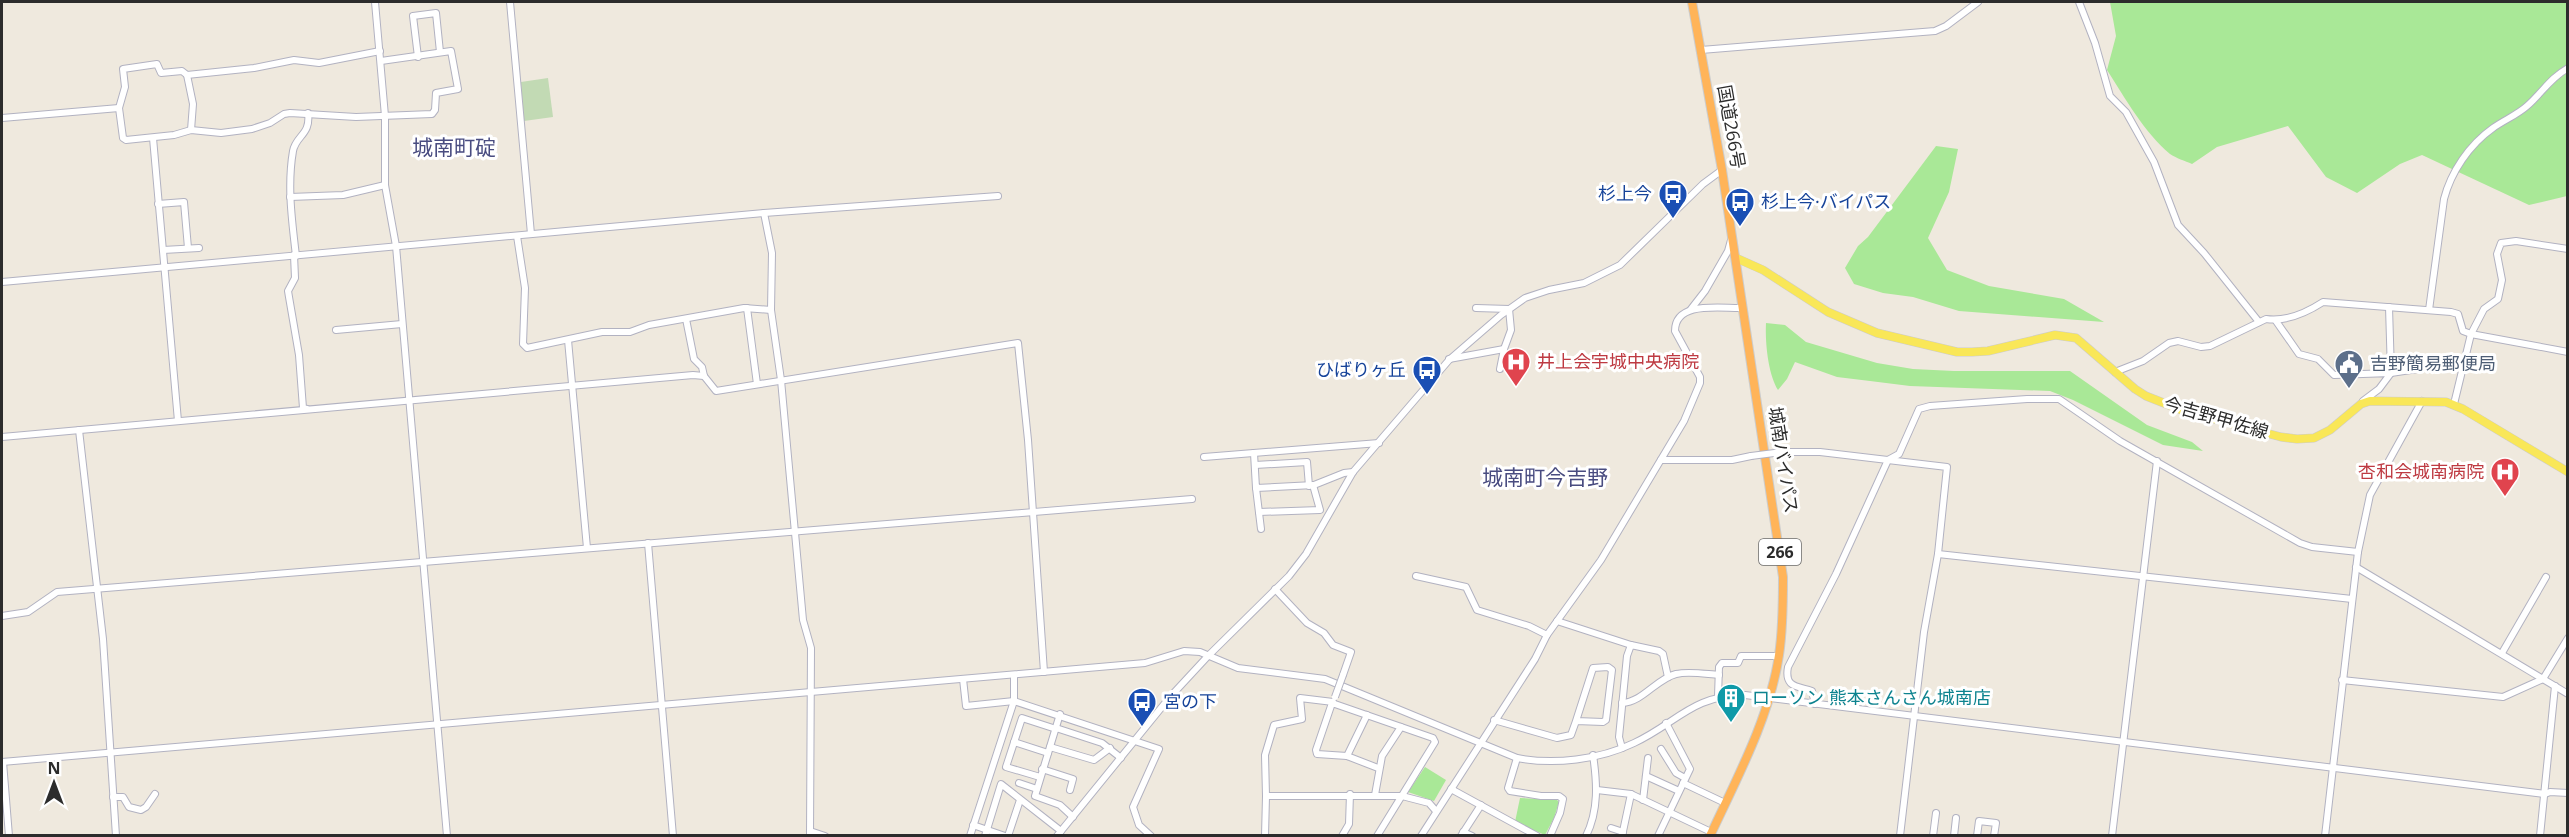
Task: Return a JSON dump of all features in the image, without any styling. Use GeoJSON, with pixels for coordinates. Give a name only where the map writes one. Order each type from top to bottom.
{"type":"FeatureCollection","features":[{"type":"Feature","properties":{"kind":"highway","name":"国道266号"},"geometry":{"type":"LineString","coordinates":[[1692,2],[1736,258]]}},
{"type":"Feature","properties":{"kind":"highway","name":"城南バイパス"},"geometry":{"type":"LineString","coordinates":[[1710,834],[1753,742],[1768,698],[1779,656],[1783,619],[1781,560],[1736,258]]}},
{"type":"Feature","properties":{"kind":"main road","name":"今吉野甲佐線"},"geometry":{"type":"LineString","coordinates":[[1736,258],[1763,270],[1828,312],[1877,333],[1957,352],[1988,351],[2063,335],[2082,342],[2134,389],[2167,405],[2240,427],[2297,439],[2314,438],[2330,430],[2361,404]]}},
{"type":"Feature","properties":{"kind":"main road"},"geometry":{"type":"LineString","coordinates":[[2361,404],[2381,401],[2454,404],[2568,472]]}},
{"type":"Feature","properties":{"kind":"street"},"geometry":{"type":"LineString","coordinates":[[375,2],[385,116],[385,184],[396,246],[447,836]]}},
{"type":"Feature","properties":{"kind":"street"},"geometry":{"type":"LineString","coordinates":[[510,2],[531,234]]}},
{"type":"Feature","properties":{"kind":"street"},"geometry":{"type":"LineString","coordinates":[[1701,50],[1935,31],[1946,26],[1978,2]]}},
{"type":"Feature","properties":{"kind":"street"},"geometry":{"type":"LineString","coordinates":[[2079,2],[2095,43],[2110,96],[2126,112],[2154,162],[2178,225],[2204,253],[2259,322]]}},
{"type":"Feature","properties":{"kind":"street"},"geometry":{"type":"LineString","coordinates":[[418,57],[413,16],[436,13],[440,52]]}},
{"type":"Feature","properties":{"kind":"street"},"geometry":{"type":"LineString","coordinates":[[380,51],[319,63],[291,61],[254,68],[188,75],[182,71],[161,73],[157,64],[123,69],[125,87],[119,108],[124,139],[183,134],[190,130],[221,133],[252,129],[270,123],[284,114],[308,113],[356,117],[432,114],[435,110],[436,93],[458,89],[453,53],[450,51],[381,61]]}},
{"type":"Feature","properties":{"kind":"street"},"geometry":{"type":"LineString","coordinates":[[2429,310],[2444,199],[2448,184],[2460,162],[2492,128],[2521,111],[2555,75],[2568,69]]}},
{"type":"Feature","properties":{"kind":"street"},"geometry":{"type":"LineString","coordinates":[[188,75],[193,104],[190,130]]}},
{"type":"Feature","properties":{"kind":"street"},"geometry":{"type":"LineString","coordinates":[[2,118],[119,108]]}},
{"type":"Feature","properties":{"kind":"street"},"geometry":{"type":"LineString","coordinates":[[307,410],[303,408],[299,355],[288,291],[295,278],[290,197],[293,147],[308,129],[308,113]]}},
{"type":"Feature","properties":{"kind":"street"},"geometry":{"type":"LineString","coordinates":[[153,138],[178,421]]}},
{"type":"Feature","properties":{"kind":"street"},"geometry":{"type":"LineString","coordinates":[[986,832],[1001,784],[1059,833],[1208,656],[1275,589],[1305,554],[1353,472],[1425,385],[1449,360],[1525,298],[1549,290],[1584,283],[1620,265],[1703,184],[1722,170]]}},
{"type":"Feature","properties":{"kind":"street"},"geometry":{"type":"LineString","coordinates":[[290,197],[343,195],[385,184]]}},
{"type":"Feature","properties":{"kind":"street"},"geometry":{"type":"LineString","coordinates":[[2,282],[764,213],[998,196]]}},
{"type":"Feature","properties":{"kind":"street"},"geometry":{"type":"LineString","coordinates":[[158,204],[184,202],[188,248]]}},
{"type":"Feature","properties":{"kind":"street"},"geometry":{"type":"LineString","coordinates":[[764,213],[772,253],[771,310],[782,380],[803,620],[811,648],[810,833],[825,836]]}},
{"type":"Feature","properties":{"kind":"street"},"geometry":{"type":"LineString","coordinates":[[1691,309],[1706,291],[1728,251],[1732,234]]}},
{"type":"Feature","properties":{"kind":"street"},"geometry":{"type":"LineString","coordinates":[[517,236],[525,288],[525,347],[602,332],[630,332],[649,325],[747,308],[771,310]]}},
{"type":"Feature","properties":{"kind":"street"},"geometry":{"type":"LineString","coordinates":[[2454,404],[2471,334],[2484,309],[2498,299],[2502,280],[2497,255],[2501,243],[2516,241],[2568,249]]}},
{"type":"Feature","properties":{"kind":"street"},"geometry":{"type":"LineString","coordinates":[[163,250],[200,248]]}},
{"type":"Feature","properties":{"kind":"street"},"geometry":{"type":"LineString","coordinates":[[2115,372],[2142,362],[2169,343],[2178,341],[2200,347],[2210,346],[2266,319],[2276,321],[2306,313],[2323,302],[2458,314],[2463,331],[2471,334],[2568,352]]}},
{"type":"Feature","properties":{"kind":"street"},"geometry":{"type":"LineString","coordinates":[[2361,404],[2379,389],[2391,373],[2389,307]]}},
{"type":"Feature","properties":{"kind":"street"},"geometry":{"type":"LineString","coordinates":[[747,308],[757,384]]}},
{"type":"Feature","properties":{"kind":"street"},"geometry":{"type":"LineString","coordinates":[[1476,308],[1509,309]]}},
{"type":"Feature","properties":{"kind":"street"},"geometry":{"type":"LineString","coordinates":[[1421,836],[1535,659],[1547,635],[1601,560],[1684,421],[1700,383],[1698,373],[1674,331],[1674,325],[1682,313],[1691,309],[1743,308]]}},
{"type":"Feature","properties":{"kind":"street"},"geometry":{"type":"LineString","coordinates":[[1500,369],[1511,330],[1509,309]]}},
{"type":"Feature","properties":{"kind":"street"},"geometry":{"type":"LineString","coordinates":[[686,319],[694,359],[702,367],[704,376],[716,391],[1018,343],[1034,513],[1044,672]]}},
{"type":"Feature","properties":{"kind":"street"},"geometry":{"type":"LineString","coordinates":[[2276,321],[2299,354],[2318,359],[2334,375],[2391,373],[2463,362]]}},
{"type":"Feature","properties":{"kind":"street"},"geometry":{"type":"LineString","coordinates":[[336,330],[402,324]]}},
{"type":"Feature","properties":{"kind":"street"},"geometry":{"type":"LineString","coordinates":[[568,340],[586,548]]}},
{"type":"Feature","properties":{"kind":"street"},"geometry":{"type":"LineString","coordinates":[[1449,360],[1504,349]]}},
{"type":"Feature","properties":{"kind":"street"},"geometry":{"type":"LineString","coordinates":[[2,437],[704,376]]}},
{"type":"Feature","properties":{"kind":"street"},"geometry":{"type":"LineString","coordinates":[[1815,704],[1812,691],[1791,685],[1787,676],[1788,667],[1836,574],[1888,460],[1899,454],[1919,409],[1930,406],[2059,399],[2120,441],[2300,543],[2312,547],[2358,552]]}},
{"type":"Feature","properties":{"kind":"street"},"geometry":{"type":"LineString","coordinates":[[2325,836],[2356,567],[2370,495],[2422,402]]}},
{"type":"Feature","properties":{"kind":"street"},"geometry":{"type":"LineString","coordinates":[[79,430],[98,591],[112,752],[116,836]]}},
{"type":"Feature","properties":{"kind":"street"},"geometry":{"type":"LineString","coordinates":[[1204,457],[1379,443]]}},
{"type":"Feature","properties":{"kind":"street"},"geometry":{"type":"LineString","coordinates":[[1660,460],[1732,460],[1782,452],[1820,452],[1947,467],[1938,554],[1924,632],[1900,836]]}},
{"type":"Feature","properties":{"kind":"street"},"geometry":{"type":"LineString","coordinates":[[1254,453],[1261,529]]}},
{"type":"Feature","properties":{"kind":"street"},"geometry":{"type":"LineString","coordinates":[[2112,836],[2157,461]]}},
{"type":"Feature","properties":{"kind":"street"},"geometry":{"type":"LineString","coordinates":[[1255,465],[1308,462],[1311,485],[1320,510],[1259,512]]}},
{"type":"Feature","properties":{"kind":"street"},"geometry":{"type":"LineString","coordinates":[[1256,488],[1311,485],[1344,472],[1353,472]]}},
{"type":"Feature","properties":{"kind":"street"},"geometry":{"type":"LineString","coordinates":[[2,616],[28,612],[57,592],[98,591],[586,548],[1192,499]]}},
{"type":"Feature","properties":{"kind":"street"},"geometry":{"type":"LineString","coordinates":[[648,543],[673,836]]}},
{"type":"Feature","properties":{"kind":"street"},"geometry":{"type":"LineString","coordinates":[[1938,554],[2352,600]]}},
{"type":"Feature","properties":{"kind":"street"},"geometry":{"type":"LineString","coordinates":[[2356,567],[2568,694]]}},
{"type":"Feature","properties":{"kind":"street"},"geometry":{"type":"LineString","coordinates":[[1416,576],[1466,587],[1477,610],[1528,626],[1547,635]]}},
{"type":"Feature","properties":{"kind":"street"},"geometry":{"type":"LineString","coordinates":[[2502,653],[2546,577]]}},
{"type":"Feature","properties":{"kind":"street"},"geometry":{"type":"LineString","coordinates":[[1275,589],[1307,623],[1324,633],[1333,645],[1351,652],[1316,750],[1317,754],[1347,756],[1378,768]]}},
{"type":"Feature","properties":{"kind":"street"},"geometry":{"type":"LineString","coordinates":[[1557,621],[1631,645],[1659,651],[1663,654],[1668,677]]}},
{"type":"Feature","properties":{"kind":"street"},"geometry":{"type":"LineString","coordinates":[[2342,680],[2503,697],[2543,679],[2568,638]]}},
{"type":"Feature","properties":{"kind":"street"},"geometry":{"type":"LineString","coordinates":[[1622,748],[1619,737],[1631,645]]}},
{"type":"Feature","properties":{"kind":"street"},"geometry":{"type":"LineString","coordinates":[[9,836],[2,762],[1146,663],[1184,651],[1200,652],[1238,668],[1264,673],[1309,675],[1341,684],[1516,758],[1555,762],[1622,748],[1635,743],[1690,708],[1718,696],[1745,694],[2334,769],[2545,794],[2568,793]]}},
{"type":"Feature","properties":{"kind":"street"},"geometry":{"type":"LineString","coordinates":[[1718,696],[1722,663],[1738,663],[1741,657],[1779,656]]}},
{"type":"Feature","properties":{"kind":"street"},"geometry":{"type":"LineString","coordinates":[[1494,720],[1557,738],[1571,735],[1593,668],[1608,667],[1612,670],[1606,720],[1576,721]]}},
{"type":"Feature","properties":{"kind":"street"},"geometry":{"type":"LineString","coordinates":[[1622,703],[1639,698],[1668,677],[1677,674],[1719,675]]}},
{"type":"Feature","properties":{"kind":"street"},"geometry":{"type":"LineString","coordinates":[[969,836],[1014,701],[1014,675]]}},
{"type":"Feature","properties":{"kind":"street"},"geometry":{"type":"LineString","coordinates":[[963,679],[966,706],[1014,701],[1060,714],[1159,748],[1133,807],[1139,825],[1151,836]]}},
{"type":"Feature","properties":{"kind":"street"},"geometry":{"type":"LineString","coordinates":[[2540,836],[2555,686]]}},
{"type":"Feature","properties":{"kind":"street"},"geometry":{"type":"LineString","coordinates":[[1265,836],[1265,755],[1274,724],[1302,719],[1300,698],[1334,700],[1367,715],[1433,738],[1435,742],[1377,836]]}},
{"type":"Feature","properties":{"kind":"street"},"geometry":{"type":"LineString","coordinates":[[1060,714],[1035,796],[1038,799],[1060,805],[1073,817]]}},
{"type":"Feature","properties":{"kind":"street"},"geometry":{"type":"LineString","coordinates":[[1347,756],[1367,715]]}},
{"type":"Feature","properties":{"kind":"street"},"geometry":{"type":"LineString","coordinates":[[1040,777],[1006,767],[1022,718],[1094,740],[1110,748],[1121,758]]}},
{"type":"Feature","properties":{"kind":"street"},"geometry":{"type":"LineString","coordinates":[[1658,836],[1690,765],[1665,723]]}},
{"type":"Feature","properties":{"kind":"street"},"geometry":{"type":"LineString","coordinates":[[1375,795],[1378,768],[1382,756],[1401,727]]}},
{"type":"Feature","properties":{"kind":"street"},"geometry":{"type":"LineString","coordinates":[[1014,742],[1094,760],[1110,748]]}},
{"type":"Feature","properties":{"kind":"street"},"geometry":{"type":"LineString","coordinates":[[1661,749],[1676,773],[1684,780],[1725,803]]}},
{"type":"Feature","properties":{"kind":"street"},"geometry":{"type":"LineString","coordinates":[[1586,836],[1594,814],[1597,790],[1593,755]]}},
{"type":"Feature","properties":{"kind":"street"},"geometry":{"type":"LineString","coordinates":[[1516,758],[1508,788],[1510,791],[1541,796],[1559,796],[1563,799],[1560,813],[1550,836]]}},
{"type":"Feature","properties":{"kind":"street"},"geometry":{"type":"LineString","coordinates":[[1643,800],[1648,758]]}},
{"type":"Feature","properties":{"kind":"street"},"geometry":{"type":"LineString","coordinates":[[1042,769],[1073,778],[1070,790]]}},
{"type":"Feature","properties":{"kind":"street"},"geometry":{"type":"LineString","coordinates":[[1646,776],[1679,791]]}},
{"type":"Feature","properties":{"kind":"street"},"geometry":{"type":"LineString","coordinates":[[1018,783],[1037,789]]}},
{"type":"Feature","properties":{"kind":"street"},"geometry":{"type":"LineString","coordinates":[[1451,789],[1537,836]]}},
{"type":"Feature","properties":{"kind":"street"},"geometry":{"type":"LineString","coordinates":[[1597,790],[1631,794],[1669,811],[1710,834]]}},
{"type":"Feature","properties":{"kind":"street"},"geometry":{"type":"LineString","coordinates":[[113,797],[123,797],[129,807],[141,810],[155,794]]}},
{"type":"Feature","properties":{"kind":"street"},"geometry":{"type":"LineString","coordinates":[[1266,796],[1350,794],[1402,796],[1429,803],[1436,811]]}},
{"type":"Feature","properties":{"kind":"street"},"geometry":{"type":"LineString","coordinates":[[1342,836],[1349,824],[1350,794]]}},
{"type":"Feature","properties":{"kind":"street"},"geometry":{"type":"LineString","coordinates":[[1611,828],[1622,834],[1631,794]]}},
{"type":"Feature","properties":{"kind":"street"},"geometry":{"type":"LineString","coordinates":[[973,825],[986,832],[1007,836],[1020,800]]}},
{"type":"Feature","properties":{"kind":"street"},"geometry":{"type":"LineString","coordinates":[[1472,836],[1462,833],[1481,805]]}},
{"type":"Feature","properties":{"kind":"street"},"geometry":{"type":"LineString","coordinates":[[1933,836],[1936,813]]}},
{"type":"Feature","properties":{"kind":"street"},"geometry":{"type":"LineString","coordinates":[[1954,836],[1956,818]]}},
{"type":"Feature","properties":{"kind":"street"},"geometry":{"type":"LineString","coordinates":[[1977,836],[1979,821],[1996,823],[1994,836]]}},
{"type":"Feature","properties":{"kind":"green space"},"geometry":{"type":"Polygon","coordinates":[[[2110,2],[2567,2],[2567,196],[2529,205],[2422,155],[2400,164],[2357,193],[2326,177],[2288,126],[2217,147],[2192,164],[2170,154],[2152,136],[2107,70],[2116,36],[2110,2]]]}},
{"type":"Feature","properties":{"kind":"green space"},"geometry":{"type":"Polygon","coordinates":[[[548,78],[553,117],[524,121],[521,82],[548,78]]]}},
{"type":"Feature","properties":{"kind":"green space"},"geometry":{"type":"Polygon","coordinates":[[[1936,146],[1958,149],[1949,192],[1928,238],[1947,270],[1989,286],[2064,299],[2104,322],[1959,311],[1913,297],[1883,293],[1854,284],[1845,268],[1858,246],[1868,237],[1936,146]]]}},
{"type":"Feature","properties":{"kind":"green space"},"geometry":{"type":"Polygon","coordinates":[[[1766,323],[1785,325],[1806,342],[1877,363],[1913,369],[2070,371],[2147,425],[2192,442],[2203,451],[2163,445],[2050,391],[1910,386],[1837,377],[1795,362],[1787,379],[1778,390],[1768,358],[1766,323]]]}},
{"type":"Feature","properties":{"kind":"green space"},"geometry":{"type":"Polygon","coordinates":[[[1425,767],[1446,780],[1434,801],[1408,792],[1425,767]]]}},
{"type":"Feature","properties":{"kind":"green space"},"geometry":{"type":"Polygon","coordinates":[[[1520,798],[1559,802],[1545,835],[1515,822],[1520,798]]]}},
{"type":"Feature","properties":{"kind":"place","name":"杉上今"},"geometry":{"type":"Point","coordinates":[1673,220]}},
{"type":"Feature","properties":{"kind":"place","name":"杉上今·バイパス"},"geometry":{"type":"Point","coordinates":[1740,228]}},
{"type":"Feature","properties":{"kind":"place","name":"井上会宇城中央病院"},"geometry":{"type":"Point","coordinates":[1516,388]}},
{"type":"Feature","properties":{"kind":"place","name":"吉野簡易郵便局"},"geometry":{"type":"Point","coordinates":[2349,390]}},
{"type":"Feature","properties":{"kind":"place","name":"ひばりヶ丘"},"geometry":{"type":"Point","coordinates":[1427,396]}},
{"type":"Feature","properties":{"kind":"place","name":"杏和会城南病院"},"geometry":{"type":"Point","coordinates":[2505,498]}},
{"type":"Feature","properties":{"kind":"place","name":"ローソン 熊本さんさん城南店"},"geometry":{"type":"Point","coordinates":[1731,724]}},
{"type":"Feature","properties":{"kind":"place","name":"宮の下"},"geometry":{"type":"Point","coordinates":[1142,728]}},
{"type":"Feature","properties":{"kind":"district","name":"城南町碇"},"geometry":{"type":"Point","coordinates":[454,148]}},
{"type":"Feature","properties":{"kind":"district","name":"城南町今吉野"},"geometry":{"type":"Point","coordinates":[1545,478]}}]}
